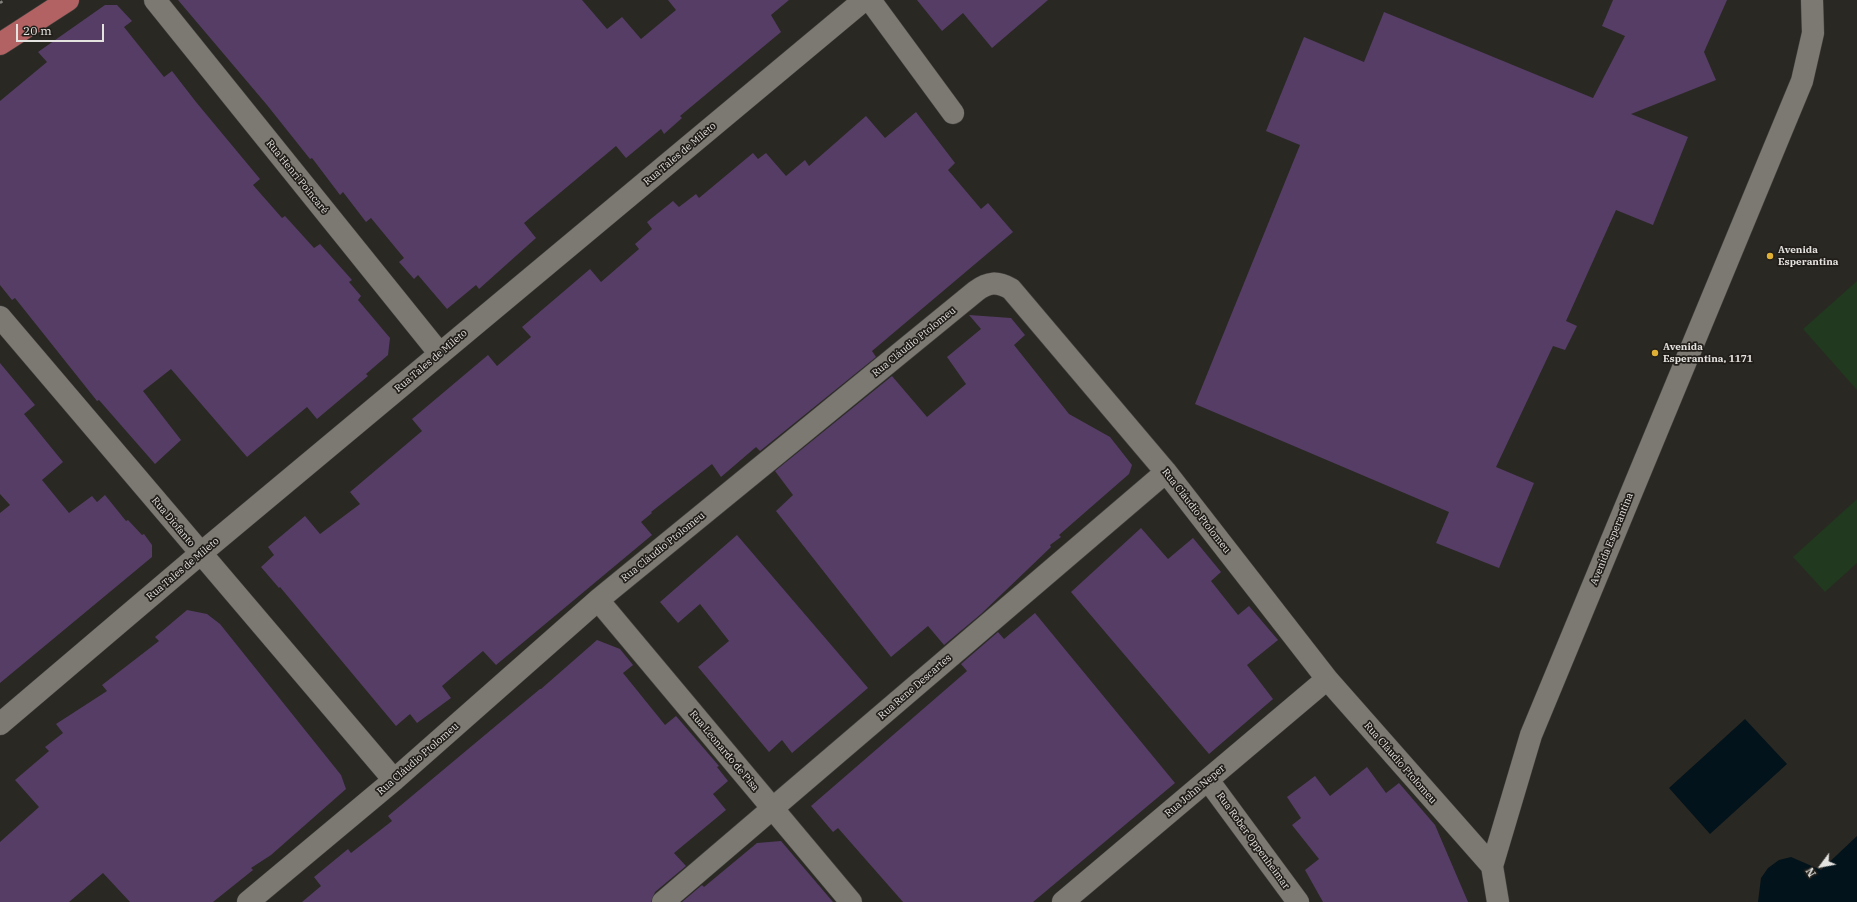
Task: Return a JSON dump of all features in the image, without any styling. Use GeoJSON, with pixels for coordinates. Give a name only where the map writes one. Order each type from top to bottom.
{"type":"FeatureCollection","features":[{"type":"Feature","properties":{"kind":"main road"},"geometry":{"type":"LineString","coordinates":[[0,44],[68,0]]}},
{"type":"Feature","properties":{"kind":"street","name":"Rua Henri Poincaré"},"geometry":{"type":"LineString","coordinates":[[155,0],[440,354]]}},
{"type":"Feature","properties":{"kind":"street","name":"Rua Tales de Mileto"},"geometry":{"type":"LineString","coordinates":[[0,724],[200,554],[864,0]]}},
{"type":"Feature","properties":{"kind":"street"},"geometry":{"type":"LineString","coordinates":[[870,0],[953,113]]}},
{"type":"Feature","properties":{"kind":"street","name":"Avenida Esperantina"},"geometry":{"type":"LineString","coordinates":[[1498,902],[1492,866],[1531,735],[1802,82],[1812,33],[1812,0]]}},
{"type":"Feature","properties":{"kind":"street","name":"Rua Cláudio Ptolomeu"},"geometry":{"type":"LineString","coordinates":[[248,902],[394,780],[598,600],[976,291],[984,285],[994,283],[1011,289],[1166,472],[1327,679],[1492,866]]}},
{"type":"Feature","properties":{"kind":"street","name":"Rua Diofanto"},"geometry":{"type":"LineString","coordinates":[[0,317],[200,554],[394,780]]}},
{"type":"Feature","properties":{"kind":"street","name":"Rua Rene Descartes"},"geometry":{"type":"LineString","coordinates":[[663,902],[1166,472]]}},
{"type":"Feature","properties":{"kind":"street","name":"Rua Leonardo de Pisa"},"geometry":{"type":"LineString","coordinates":[[598,600],[851,902]]}},
{"type":"Feature","properties":{"kind":"street","name":"Rua John Neper"},"geometry":{"type":"LineString","coordinates":[[1063,902],[1327,679]]}},
{"type":"Feature","properties":{"kind":"street","name":"Rua Rober Oppenheimar"},"geometry":{"type":"LineString","coordinates":[[1208,780],[1298,902]]}},
{"type":"Feature","properties":{"kind":"path"},"geometry":{"type":"LineString","coordinates":[[0,3],[4,0]]}},
{"type":"Feature","properties":{"kind":"green space"},"geometry":{"type":"Polygon","coordinates":[[[1857,281],[1857,390],[1803,329],[1857,281]]]}},
{"type":"Feature","properties":{"kind":"green space"},"geometry":{"type":"Polygon","coordinates":[[[1857,499],[1857,563],[1825,592],[1793,557],[1857,499]]]}},
{"type":"Feature","properties":{"kind":"shaded area"},"geometry":{"type":"Polygon","coordinates":[[[1745,719],[1787,764],[1710,834],[1669,788],[1745,719]]]}},
{"type":"Feature","properties":{"kind":"shaded area"},"geometry":{"type":"Polygon","coordinates":[[[1857,836],[1857,902],[1758,902],[1761,878],[1768,868],[1779,860],[1791,857],[1821,870],[1857,836]]]}},
{"type":"Feature","properties":{"kind":"building"},"geometry":{"type":"Polygon","coordinates":[[[178,0],[582,0],[607,29],[622,17],[641,39],[676,10],[668,0],[789,0],[771,15],[781,32],[680,116],[682,118],[664,134],[661,129],[626,158],[616,146],[524,223],[536,238],[479,289],[476,285],[447,309],[418,275],[414,279],[399,262],[404,258],[371,218],[366,222],[343,192],[340,195],[312,158],[310,159],[267,105],[178,0]]]}},
{"type":"Feature","properties":{"kind":"building"},"geometry":{"type":"Polygon","coordinates":[[[917,0],[1048,0],[992,48],[963,13],[942,31],[917,0]]]}},
{"type":"Feature","properties":{"kind":"building"},"geometry":{"type":"Polygon","coordinates":[[[1613,0],[1727,0],[1704,52],[1716,80],[1631,114],[1688,137],[1653,225],[1616,210],[1566,321],[1577,326],[1565,350],[1553,346],[1496,467],[1534,483],[1499,568],[1436,543],[1449,512],[1195,404],[1300,145],[1266,131],[1304,37],[1364,62],[1384,12],[1593,98],[1625,36],[1602,26],[1613,0]]]}},
{"type":"Feature","properties":{"kind":"building"},"geometry":{"type":"Polygon","coordinates":[[[105,5],[117,5],[132,21],[124,27],[164,77],[172,71],[260,179],[253,185],[282,218],[285,216],[314,248],[320,244],[352,280],[349,282],[361,296],[358,300],[390,338],[388,355],[366,374],[368,376],[317,419],[307,407],[247,457],[171,369],[143,391],[181,440],[155,464],[99,400],[97,401],[15,298],[12,300],[0,285],[0,101],[47,62],[38,52],[105,5]]]}},
{"type":"Feature","properties":{"kind":"building"},"geometry":{"type":"Polygon","coordinates":[[[916,112],[955,163],[948,170],[981,209],[988,203],[1013,232],[872,351],[876,357],[760,451],[756,447],[721,477],[712,464],[651,512],[652,513],[641,522],[652,535],[496,665],[483,651],[442,686],[451,698],[417,723],[410,714],[396,726],[280,587],[279,588],[261,567],[274,555],[268,547],[305,516],[320,534],[360,504],[350,492],[422,431],[412,419],[488,355],[497,366],[531,337],[522,327],[590,269],[601,282],[639,249],[635,244],[652,229],[647,222],[673,201],[679,207],[696,194],[699,198],[753,153],[758,159],[766,153],[786,176],[805,160],[809,166],[866,116],[885,138],[916,112]]]}},
{"type":"Feature","properties":{"kind":"building"},"geometry":{"type":"Polygon","coordinates":[[[969,315],[1011,318],[1025,335],[1014,345],[1069,414],[1110,437],[1132,465],[1129,474],[1059,535],[1061,537],[1050,545],[1051,547],[981,614],[944,645],[928,626],[891,657],[776,511],[793,495],[775,471],[892,376],[927,417],[966,384],[947,357],[981,329],[969,315]]]}},
{"type":"Feature","properties":{"kind":"building"},"geometry":{"type":"Polygon","coordinates":[[[0,363],[35,405],[24,414],[63,462],[42,480],[69,513],[92,496],[97,502],[105,495],[126,521],[128,520],[142,535],[144,534],[152,545],[152,557],[0,683],[0,513],[10,505],[0,494],[0,363]]]}},
{"type":"Feature","properties":{"kind":"building"},"geometry":{"type":"Polygon","coordinates":[[[1141,528],[1168,559],[1193,538],[1221,572],[1211,581],[1238,615],[1249,606],[1278,640],[1247,665],[1273,699],[1209,754],[1071,592],[1141,528]]]}},
{"type":"Feature","properties":{"kind":"building"},"geometry":{"type":"Polygon","coordinates":[[[737,535],[868,688],[792,753],[782,740],[769,752],[698,667],[729,641],[700,604],[678,623],[660,602],[737,535]]]}},
{"type":"Feature","properties":{"kind":"building"},"geometry":{"type":"Polygon","coordinates":[[[187,610],[207,614],[220,624],[341,775],[346,789],[271,855],[251,868],[253,870],[213,902],[130,902],[103,873],[69,902],[0,902],[0,842],[39,807],[15,780],[49,751],[45,747],[63,733],[56,724],[107,691],[102,685],[159,641],[155,637],[187,610]]]}},
{"type":"Feature","properties":{"kind":"building"},"geometry":{"type":"Polygon","coordinates":[[[1035,613],[1175,783],[1033,902],[903,902],[838,828],[833,832],[811,806],[967,671],[961,664],[998,632],[1004,639],[1035,613]]]}},
{"type":"Feature","properties":{"kind":"building"},"geometry":{"type":"Polygon","coordinates":[[[597,640],[620,649],[633,665],[623,673],[665,725],[676,716],[719,766],[717,767],[728,781],[713,794],[726,810],[674,853],[686,866],[655,892],[651,902],[302,902],[321,886],[314,877],[348,849],[351,853],[392,821],[388,816],[541,689],[597,640]]]}},
{"type":"Feature","properties":{"kind":"building"},"geometry":{"type":"Polygon","coordinates":[[[1367,767],[1386,793],[1399,783],[1435,825],[1468,902],[1323,902],[1305,870],[1319,859],[1292,825],[1301,818],[1287,797],[1315,776],[1330,796],[1367,767]]]}},
{"type":"Feature","properties":{"kind":"building"},"geometry":{"type":"Polygon","coordinates":[[[781,841],[833,902],[682,902],[702,885],[704,887],[757,843],[781,841]]]}},
{"type":"Feature","properties":{"kind":"place","name":"Avenida Esperantina"},"geometry":{"type":"Point","coordinates":[1770,256]}},
{"type":"Feature","properties":{"kind":"place","name":"Avenida Esperantina, 1171"},"geometry":{"type":"Point","coordinates":[1655,353]}}]}
